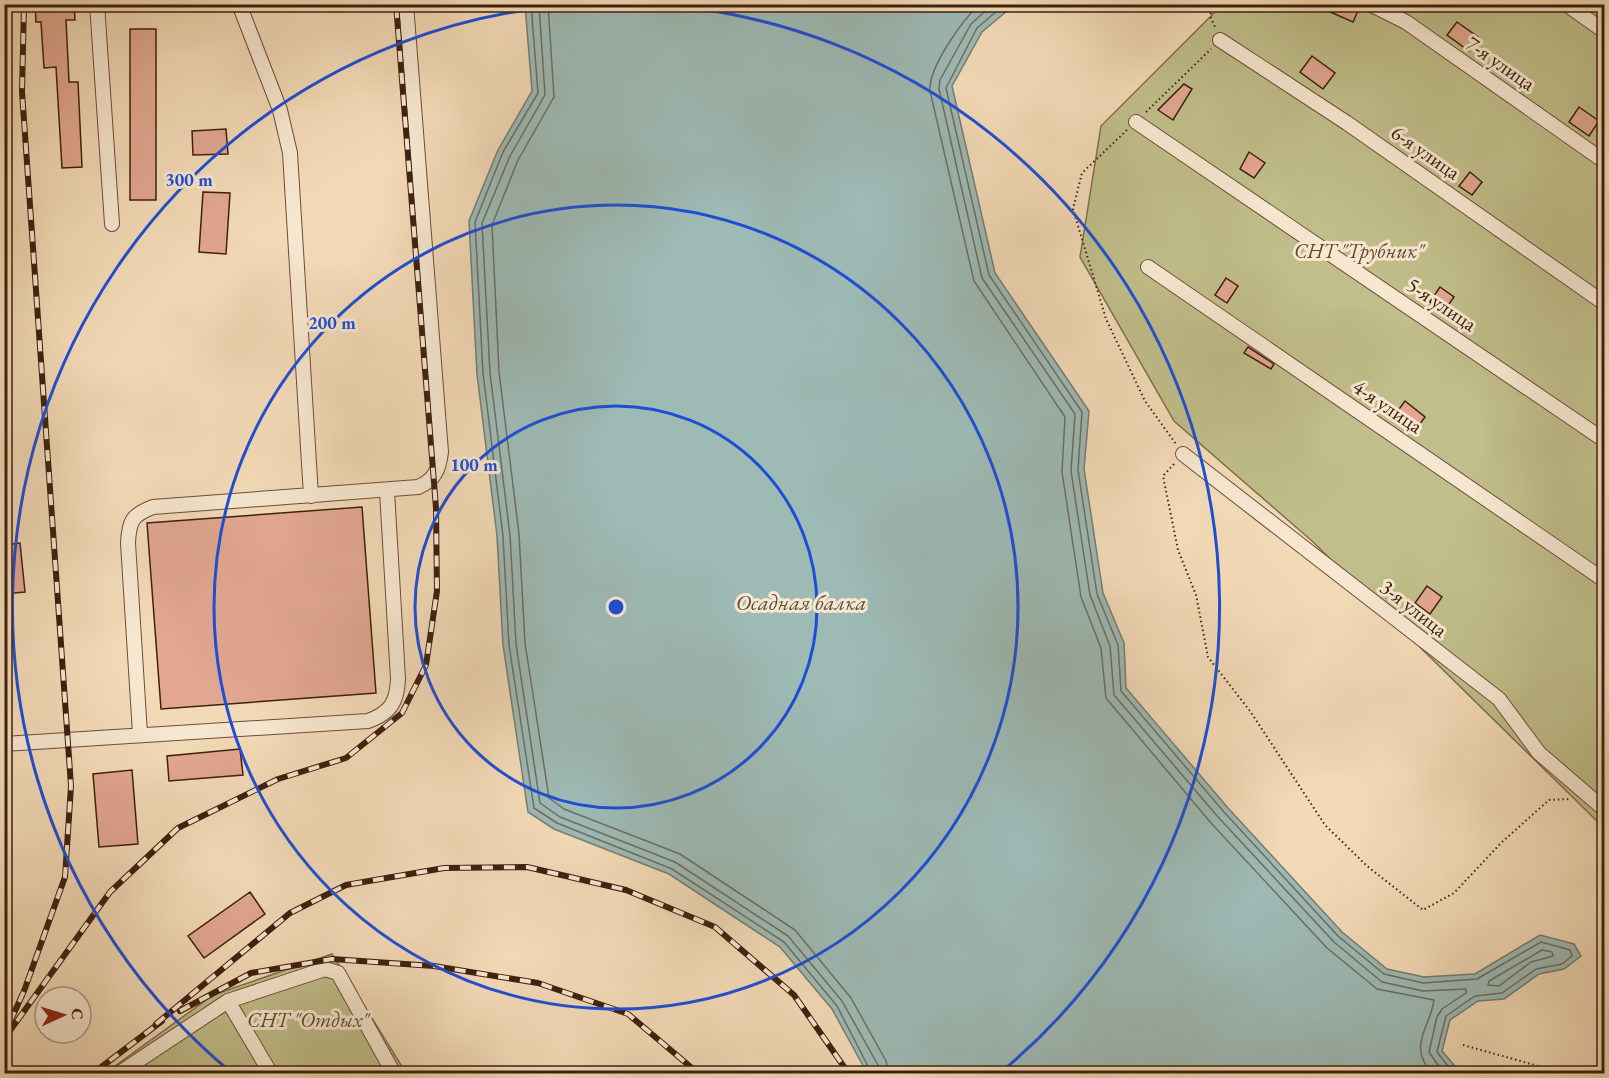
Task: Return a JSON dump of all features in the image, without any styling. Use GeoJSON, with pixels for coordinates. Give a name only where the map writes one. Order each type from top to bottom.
{"type":"FeatureCollection","features":[{"type":"Feature","properties":{"kind":"street"},"geometry":{"type":"LineString","coordinates":[[97,4],[112,224]]}},
{"type":"Feature","properties":{"kind":"street"},"geometry":{"type":"LineString","coordinates":[[239,4],[280,110],[290,153],[311,496]]}},
{"type":"Feature","properties":{"kind":"street"},"geometry":{"type":"LineString","coordinates":[[140,734],[128,543],[129,524],[135,517],[153,507],[387,491],[427,483],[439,467],[441,452],[406,4]]}},
{"type":"Feature","properties":{"kind":"street","name":"7-я улица"},"geometry":{"type":"LineString","coordinates":[[1370,4],[1406,22],[1605,161]]}},
{"type":"Feature","properties":{"kind":"street"},"geometry":{"type":"LineString","coordinates":[[1566,4],[1605,31]]}},
{"type":"Feature","properties":{"kind":"street","name":"6-я улица"},"geometry":{"type":"LineString","coordinates":[[1220,40],[1347,123],[1605,303]]}},
{"type":"Feature","properties":{"kind":"street","name":"5-я улица"},"geometry":{"type":"LineString","coordinates":[[1136,122],[1605,440]]}},
{"type":"Feature","properties":{"kind":"street","name":"4-я улица"},"geometry":{"type":"LineString","coordinates":[[1148,267],[1605,580]]}},
{"type":"Feature","properties":{"kind":"street","name":"3-я улица"},"geometry":{"type":"LineString","coordinates":[[1183,454],[1499,699],[1539,753],[1605,809]]}},
{"type":"Feature","properties":{"kind":"street"},"geometry":{"type":"LineString","coordinates":[[4,744],[368,721],[385,715],[392,707],[397,694],[398,679],[387,491]]}},
{"type":"Feature","properties":{"kind":"street"},"geometry":{"type":"LineString","coordinates":[[118,1074],[228,1001],[325,969],[338,973],[394,1074]]}},
{"type":"Feature","properties":{"kind":"street"},"geometry":{"type":"LineString","coordinates":[[228,1001],[272,1074]]}},
{"type":"Feature","properties":{"kind":"path"},"geometry":{"type":"LineString","coordinates":[[1213,4],[1210,16],[1220,40],[1082,173],[1072,209],[1106,319],[1145,401],[1183,454],[1163,477],[1178,550],[1196,595],[1208,657],[1250,711],[1325,825],[1367,866],[1423,910],[1454,893],[1501,843],[1549,800],[1591,797]]}},
{"type":"Feature","properties":{"kind":"path"},"geometry":{"type":"LineString","coordinates":[[1463,1045],[1575,1074]]}},
{"type":"Feature","properties":{"kind":"path"},"geometry":{"type":"LineString","coordinates":[[1569,1073],[1605,1064]]}},
{"type":"Feature","properties":{"kind":"green space","name":"СНТ \"Трубник\""},"geometry":{"type":"Polygon","coordinates":[[[1222,5],[1604,5],[1604,828],[1312,541],[1174,421],[1080,257],[1101,126],[1222,5]]]}},
{"type":"Feature","properties":{"kind":"green space","name":"СНТ \"Отдых\""},"geometry":{"type":"Polygon","coordinates":[[[332,954],[406,1073],[104,1074],[213,995],[332,954]]]}},
{"type":"Feature","properties":{"kind":"water","name":"Осадная балка"},"geometry":{"type":"Polygon","coordinates":[[[525,5],[1014,5],[982,32],[952,86],[995,273],[1089,411],[1084,469],[1103,593],[1124,643],[1126,688],[1228,808],[1342,932],[1387,969],[1424,977],[1475,974],[1540,935],[1574,944],[1581,956],[1564,969],[1539,974],[1504,999],[1478,1001],[1450,1020],[1442,1051],[1461,1073],[867,1073],[832,1009],[780,947],[669,874],[554,829],[528,812],[503,645],[497,536],[477,374],[469,221],[498,150],[532,91],[525,5]]]}},
{"type":"Feature","properties":{"kind":"building"},"geometry":{"type":"Polygon","coordinates":[[[35,4],[74,4],[75,20],[66,20],[69,82],[78,82],[82,167],[62,168],[56,67],[44,68],[41,22],[36,22],[35,4]]]}},
{"type":"Feature","properties":{"kind":"building"},"geometry":{"type":"Polygon","coordinates":[[[1312,4],[1361,4],[1353,22],[1312,4]]]}},
{"type":"Feature","properties":{"kind":"building"},"geometry":{"type":"Polygon","coordinates":[[[1457,22],[1478,37],[1469,51],[1447,35],[1457,22]]]}},
{"type":"Feature","properties":{"kind":"building"},"geometry":{"type":"Polygon","coordinates":[[[130,29],[156,29],[156,200],[130,200],[130,29]]]}},
{"type":"Feature","properties":{"kind":"building"},"geometry":{"type":"Polygon","coordinates":[[[1312,56],[1335,73],[1323,89],[1300,72],[1312,56]]]}},
{"type":"Feature","properties":{"kind":"building"},"geometry":{"type":"Polygon","coordinates":[[[1184,84],[1192,89],[1173,120],[1158,110],[1184,84]]]}},
{"type":"Feature","properties":{"kind":"building"},"geometry":{"type":"Polygon","coordinates":[[[1579,107],[1599,121],[1589,136],[1569,122],[1579,107]]]}},
{"type":"Feature","properties":{"kind":"building"},"geometry":{"type":"Polygon","coordinates":[[[226,129],[228,154],[193,155],[192,131],[226,129]]]}},
{"type":"Feature","properties":{"kind":"building"},"geometry":{"type":"Polygon","coordinates":[[[1249,152],[1265,163],[1254,178],[1240,169],[1249,152]]]}},
{"type":"Feature","properties":{"kind":"building"},"geometry":{"type":"Polygon","coordinates":[[[1470,172],[1482,182],[1472,195],[1459,186],[1470,172]]]}},
{"type":"Feature","properties":{"kind":"building"},"geometry":{"type":"Polygon","coordinates":[[[203,192],[230,193],[226,254],[199,252],[203,192]]]}},
{"type":"Feature","properties":{"kind":"building"},"geometry":{"type":"Polygon","coordinates":[[[1226,278],[1238,286],[1227,303],[1215,295],[1226,278]]]}},
{"type":"Feature","properties":{"kind":"building"},"geometry":{"type":"Polygon","coordinates":[[[1440,287],[1454,297],[1444,311],[1430,302],[1440,287]]]}},
{"type":"Feature","properties":{"kind":"building"},"geometry":{"type":"Polygon","coordinates":[[[1248,347],[1274,364],[1271,369],[1244,353],[1248,347]]]}},
{"type":"Feature","properties":{"kind":"building"},"geometry":{"type":"Polygon","coordinates":[[[1405,401],[1425,417],[1414,432],[1394,416],[1405,401]]]}},
{"type":"Feature","properties":{"kind":"building"},"geometry":{"type":"Polygon","coordinates":[[[362,507],[376,693],[161,709],[147,523],[362,507]]]}},
{"type":"Feature","properties":{"kind":"building"},"geometry":{"type":"Polygon","coordinates":[[[20,543],[25,592],[4,594],[4,545],[20,543]]]}},
{"type":"Feature","properties":{"kind":"building"},"geometry":{"type":"Polygon","coordinates":[[[1427,586],[1442,597],[1430,614],[1415,603],[1427,586]]]}},
{"type":"Feature","properties":{"kind":"building"},"geometry":{"type":"Polygon","coordinates":[[[240,749],[243,775],[169,781],[167,756],[240,749]]]}},
{"type":"Feature","properties":{"kind":"building"},"geometry":{"type":"Polygon","coordinates":[[[132,770],[138,844],[99,847],[93,774],[132,770]]]}},
{"type":"Feature","properties":{"kind":"building"},"geometry":{"type":"Polygon","coordinates":[[[250,892],[265,914],[204,958],[188,936],[250,892]]]}},
{"type":"Feature","properties":{"kind":"railway"},"geometry":{"type":"LineString","coordinates":[[10,1022],[24,991],[65,877],[71,786],[22,92],[24,4]]}},
{"type":"Feature","properties":{"kind":"railway"},"geometry":{"type":"LineString","coordinates":[[4,1039],[110,892],[178,828],[278,779],[346,758],[402,713],[426,665],[437,591],[436,508],[396,4]]}},
{"type":"Feature","properties":{"kind":"railway"},"geometry":{"type":"LineString","coordinates":[[156,1024],[290,913],[346,885],[444,868],[527,867],[626,890],[715,927],[794,995],[849,1074]]}},
{"type":"Feature","properties":{"kind":"railway"},"geometry":{"type":"LineString","coordinates":[[180,1011],[251,973],[332,959],[434,966],[538,983],[628,1014],[699,1074]]}},
{"type":"Feature","properties":{"kind":"railway"},"geometry":{"type":"LineString","coordinates":[[92,1074],[162,1021]]}}]}
